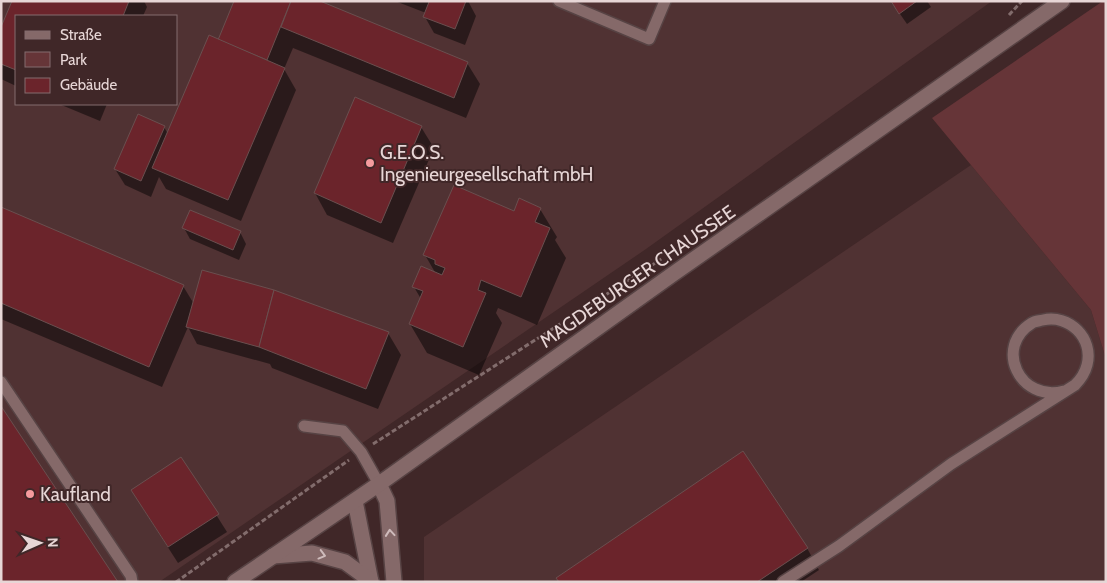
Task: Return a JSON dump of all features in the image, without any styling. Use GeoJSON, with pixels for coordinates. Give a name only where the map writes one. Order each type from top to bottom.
{"type":"FeatureCollection","features":[{"type":"Feature","properties":{"kind":"main road","name":"MAGDEBURGER CHAUSSEE"},"geometry":{"type":"LineString","coordinates":[[235,582],[355,501],[673,274],[1062,1]]}},
{"type":"Feature","properties":{"kind":"main road"},"geometry":{"type":"LineString","coordinates":[[378,484],[387,500],[394,582]]}},
{"type":"Feature","properties":{"kind":"main road"},"geometry":{"type":"LineString","coordinates":[[355,501],[371,582]]}},
{"type":"Feature","properties":{"kind":"main road"},"geometry":{"type":"LineString","coordinates":[[273,556],[312,553],[345,562],[371,582]]}},
{"type":"Feature","properties":{"kind":"lane"},"geometry":{"type":"LineString","coordinates":[[559,1],[649,39],[665,1]]}},
{"type":"Feature","properties":{"kind":"lane"},"geometry":{"type":"LineString","coordinates":[[783,582],[839,546],[951,464],[1075,385],[1084,375],[1088,364],[1088,350],[1080,331],[1065,320],[1052,318],[1033,322],[1023,330],[1014,345],[1013,358],[1015,367],[1021,379],[1032,388],[1044,393],[1064,391]]}},
{"type":"Feature","properties":{"kind":"lane"},"geometry":{"type":"LineString","coordinates":[[1,382],[131,576],[132,582]]}},
{"type":"Feature","properties":{"kind":"lane"},"geometry":{"type":"LineString","coordinates":[[304,426],[343,431],[361,452],[378,484]]}},
{"type":"Feature","properties":{"kind":"path"},"geometry":{"type":"LineString","coordinates":[[176,582],[361,452],[662,259]]}},
{"type":"Feature","properties":{"kind":"shaded area"},"geometry":{"type":"Polygon","coordinates":[[[1,1],[992,1],[646,249],[159,582],[1,582],[1,1]]]}},
{"type":"Feature","properties":{"kind":"shaded area"},"geometry":{"type":"Polygon","coordinates":[[[971,165],[1091,310],[1106,359],[1106,582],[424,582],[424,537],[971,165]]]}},
{"type":"Feature","properties":{"kind":"green space"},"geometry":{"type":"Polygon","coordinates":[[[1103,1],[1106,1],[1106,359],[1091,310],[932,118],[1103,1]]]}},
{"type":"Feature","properties":{"kind":"building"},"geometry":{"type":"Polygon","coordinates":[[[12,1],[129,1],[123,15],[15,15],[15,70],[1,64],[1,27],[12,1]]]}},
{"type":"Feature","properties":{"kind":"building"},"geometry":{"type":"Polygon","coordinates":[[[234,1],[291,1],[267,60],[218,40],[234,1]]]}},
{"type":"Feature","properties":{"kind":"building"},"geometry":{"type":"Polygon","coordinates":[[[291,1],[320,1],[468,62],[454,98],[281,27],[291,1]]]}},
{"type":"Feature","properties":{"kind":"building"},"geometry":{"type":"Polygon","coordinates":[[[426,1],[466,1],[455,29],[423,17],[429,2],[426,1]]]}},
{"type":"Feature","properties":{"kind":"building"},"geometry":{"type":"Polygon","coordinates":[[[891,1],[917,1],[899,14],[891,1]]]}},
{"type":"Feature","properties":{"kind":"building"},"geometry":{"type":"Polygon","coordinates":[[[209,35],[285,68],[228,200],[152,168],[209,35]]]}},
{"type":"Feature","properties":{"kind":"building"},"geometry":{"type":"Polygon","coordinates":[[[355,97],[422,126],[381,223],[314,193],[355,97]]]}},
{"type":"Feature","properties":{"kind":"building"},"geometry":{"type":"Polygon","coordinates":[[[138,114],[165,126],[141,181],[114,169],[138,114]]]}},
{"type":"Feature","properties":{"kind":"building"},"geometry":{"type":"Polygon","coordinates":[[[454,185],[514,211],[519,198],[541,208],[535,222],[550,228],[521,297],[481,280],[478,290],[486,293],[463,347],[409,324],[423,291],[412,287],[421,266],[442,275],[445,268],[435,264],[435,260],[423,255],[454,185]]]}},
{"type":"Feature","properties":{"kind":"building"},"geometry":{"type":"Polygon","coordinates":[[[1,207],[184,285],[149,367],[1,303],[1,207]]]}},
{"type":"Feature","properties":{"kind":"building"},"geometry":{"type":"Polygon","coordinates":[[[190,210],[241,231],[233,250],[182,228],[190,210]]]}},
{"type":"Feature","properties":{"kind":"building"},"geometry":{"type":"Polygon","coordinates":[[[202,270],[274,290],[259,347],[186,327],[202,270]]]}},
{"type":"Feature","properties":{"kind":"building"},"geometry":{"type":"Polygon","coordinates":[[[274,290],[389,332],[366,389],[259,347],[274,290]]]}},
{"type":"Feature","properties":{"kind":"building","name":"Kaufland"},"geometry":{"type":"Polygon","coordinates":[[[1,406],[118,582],[1,582],[1,406]]]}},
{"type":"Feature","properties":{"kind":"building"},"geometry":{"type":"Polygon","coordinates":[[[743,451],[808,548],[757,582],[559,582],[556,578],[743,451]]]}},
{"type":"Feature","properties":{"kind":"building"},"geometry":{"type":"Polygon","coordinates":[[[181,457],[219,514],[168,547],[131,490],[181,457]]]}},
{"type":"Feature","properties":{"kind":"place","name":"G.E.O.S. Ingenieurgesellschaft mbH"},"geometry":{"type":"Point","coordinates":[370,163]}},
{"type":"Feature","properties":{"kind":"place","name":"Kaufland"},"geometry":{"type":"Point","coordinates":[30,494]}}]}
